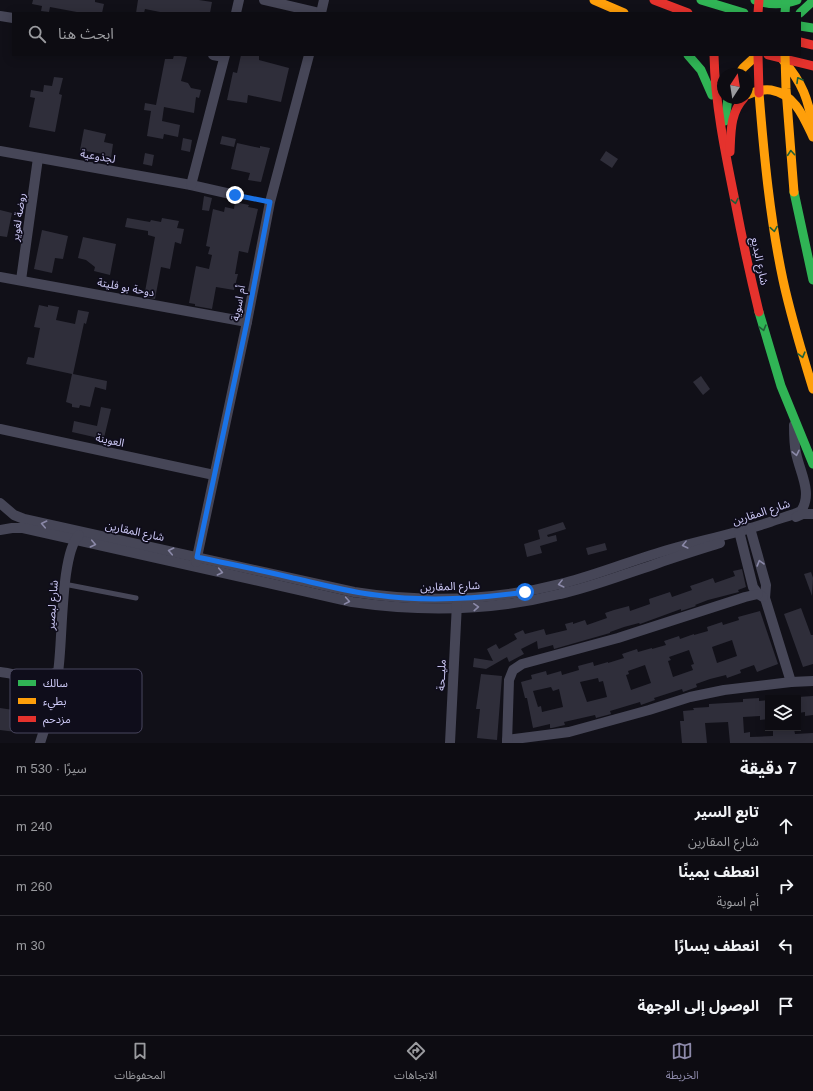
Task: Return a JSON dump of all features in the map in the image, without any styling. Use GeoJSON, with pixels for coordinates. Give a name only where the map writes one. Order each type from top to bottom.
{"type":"FeatureCollection","features":[{"type":"Feature","properties":{"kind":"main road"},"geometry":{"type":"LineString","coordinates":[[594,0],[621,12]]}},
{"type":"Feature","properties":{"kind":"main road"},"geometry":{"type":"LineString","coordinates":[[654,0],[685,12]]}},
{"type":"Feature","properties":{"kind":"main road"},"geometry":{"type":"LineString","coordinates":[[701,0],[741,12]]}},
{"type":"Feature","properties":{"kind":"main road"},"geometry":{"type":"LineString","coordinates":[[755,0],[769,4],[782,4],[797,0]]}},
{"type":"Feature","properties":{"kind":"main road"},"geometry":{"type":"LineString","coordinates":[[757,12],[759,0]]}},
{"type":"Feature","properties":{"kind":"main road"},"geometry":{"type":"LineString","coordinates":[[786,0],[786,12]]}},
{"type":"Feature","properties":{"kind":"main road"},"geometry":{"type":"LineString","coordinates":[[801,12],[813,1]]}},
{"type":"Feature","properties":{"kind":"main road"},"geometry":{"type":"LineString","coordinates":[[711,2],[712,12]]}},
{"type":"Feature","properties":{"kind":"main road"},"geometry":{"type":"LineString","coordinates":[[744,3],[756,12]]}},
{"type":"Feature","properties":{"kind":"main road"},"geometry":{"type":"LineString","coordinates":[[721,6],[729,12]]}},
{"type":"Feature","properties":{"kind":"main road"},"geometry":{"type":"LineString","coordinates":[[801,26],[813,28]]}},
{"type":"Feature","properties":{"kind":"main road"},"geometry":{"type":"LineString","coordinates":[[801,42],[813,45]]}},
{"type":"Feature","properties":{"kind":"main road"},"geometry":{"type":"LineString","coordinates":[[689,56],[701,70],[717,108]]}},
{"type":"Feature","properties":{"kind":"main road","name":"شارع البديع"},"geometry":{"type":"LineString","coordinates":[[714,56],[717,108],[723,145],[751,281],[780,383],[813,464]]}},
{"type":"Feature","properties":{"kind":"main road"},"geometry":{"type":"LineString","coordinates":[[743,68],[756,56]]}},
{"type":"Feature","properties":{"kind":"main road","name":"شارع البديع"},"geometry":{"type":"LineString","coordinates":[[757,56],[767,190],[780,269],[790,310],[813,389]]}},
{"type":"Feature","properties":{"kind":"main road"},"geometry":{"type":"LineString","coordinates":[[782,56],[813,66]]}},
{"type":"Feature","properties":{"kind":"main road"},"geometry":{"type":"LineString","coordinates":[[782,56],[795,73],[808,99],[813,131]]}},
{"type":"Feature","properties":{"kind":"main road"},"geometry":{"type":"LineString","coordinates":[[782,56],[794,192],[813,280]]}},
{"type":"Feature","properties":{"kind":"main road"},"geometry":{"type":"LineString","coordinates":[[804,56],[813,63]]}},
{"type":"Feature","properties":{"kind":"main road"},"geometry":{"type":"LineString","coordinates":[[753,92],[761,89],[775,90],[787,95],[796,105],[813,137]]}},
{"type":"Feature","properties":{"kind":"main road"},"geometry":{"type":"LineString","coordinates":[[723,145],[727,104]]}},
{"type":"Feature","properties":{"kind":"main road"},"geometry":{"type":"LineString","coordinates":[[729,176],[732,115],[738,104]]}},
{"type":"Feature","properties":{"kind":"street"},"geometry":{"type":"LineString","coordinates":[[236,12],[239,0]]}},
{"type":"Feature","properties":{"kind":"street"},"geometry":{"type":"LineString","coordinates":[[264,0],[316,12]]}},
{"type":"Feature","properties":{"kind":"street"},"geometry":{"type":"LineString","coordinates":[[320,12],[324,0]]}},
{"type":"Feature","properties":{"kind":"street"},"geometry":{"type":"LineString","coordinates":[[0,16],[12,18]]}},
{"type":"Feature","properties":{"kind":"street"},"geometry":{"type":"LineString","coordinates":[[191,185],[224,56]]}},
{"type":"Feature","properties":{"kind":"street","name":"أم اسوية"},"geometry":{"type":"LineString","coordinates":[[196,562],[247,322],[270,202],[309,56]]}},
{"type":"Feature","properties":{"kind":"street","name":"لجذوعية"},"geometry":{"type":"LineString","coordinates":[[0,151],[191,185],[235,195]]}},
{"type":"Feature","properties":{"kind":"street","name":"روضة لغوير"},"geometry":{"type":"LineString","coordinates":[[22,280],[38,158]]}},
{"type":"Feature","properties":{"kind":"street","name":"دوحة بو فليتة"},"geometry":{"type":"LineString","coordinates":[[0,277],[247,322]]}},
{"type":"Feature","properties":{"kind":"street","name":"شارع المقارين"},"geometry":{"type":"LineString","coordinates":[[0,530],[23,528],[75,540],[354,592],[398,598],[457,603],[558,584],[669,550],[739,534],[797,513],[808,503],[809,489],[796,452],[793,414]]}},
{"type":"Feature","properties":{"kind":"street","name":"العوينة"},"geometry":{"type":"LineString","coordinates":[[0,429],[214,474]]}},
{"type":"Feature","properties":{"kind":"street","name":"شارع المقارين"},"geometry":{"type":"LineString","coordinates":[[0,503],[9,512],[19,518],[84,532],[196,562]]}},
{"type":"Feature","properties":{"kind":"street","name":"شارع المقارين"},"geometry":{"type":"LineString","coordinates":[[750,530],[804,514],[813,514]]}},
{"type":"Feature","properties":{"kind":"street"},"geometry":{"type":"LineString","coordinates":[[750,530],[766,585],[761,596]]}},
{"type":"Feature","properties":{"kind":"street"},"geometry":{"type":"LineString","coordinates":[[75,540],[84,532]]}},
{"type":"Feature","properties":{"kind":"street"},"geometry":{"type":"LineString","coordinates":[[739,534],[753,587],[761,596],[791,682]]}},
{"type":"Feature","properties":{"kind":"street","name":"شارع لبصير"},"geometry":{"type":"LineString","coordinates":[[58,669],[61,652],[64,584],[75,540]]}},
{"type":"Feature","properties":{"kind":"street"},"geometry":{"type":"LineString","coordinates":[[761,596],[746,597],[618,638],[522,664],[513,670],[509,680],[507,742],[569,732],[636,714],[690,697],[724,690],[791,682],[813,681]]}},
{"type":"Feature","properties":{"kind":"street","name":"مليــحة"},"geometry":{"type":"LineString","coordinates":[[450,743],[457,603]]}},
{"type":"Feature","properties":{"kind":"street"},"geometry":{"type":"LineString","coordinates":[[0,672],[10,674]]}},
{"type":"Feature","properties":{"kind":"street","name":"شارع لبصير"},"geometry":{"type":"LineString","coordinates":[[40,743],[43,733]]}},
{"type":"Feature","properties":{"kind":"lane"},"geometry":{"type":"LineString","coordinates":[[64,584],[136,598]]}},
{"type":"Feature","properties":{"kind":"path"},"geometry":{"type":"LineString","coordinates":[[235,195],[270,202]]}},
{"type":"Feature","properties":{"kind":"building"},"geometry":{"type":"Polygon","coordinates":[[[33,0],[95,0],[95,2],[104,4],[102,12],[77,12],[50,7],[49,12],[41,11],[42,6],[32,4],[33,0]]]}},
{"type":"Feature","properties":{"kind":"building"},"geometry":{"type":"Polygon","coordinates":[[[138,0],[199,0],[212,2],[210,12],[160,12],[145,9],[144,12],[136,12],[138,0]]]}},
{"type":"Feature","properties":{"kind":"building"},"geometry":{"type":"Polygon","coordinates":[[[174,56],[187,57],[181,81],[188,83],[191,88],[201,90],[199,98],[196,97],[194,113],[164,107],[162,121],[180,125],[178,137],[164,134],[163,139],[147,136],[151,111],[144,110],[145,103],[156,105],[165,59],[173,59],[174,56]]]}},
{"type":"Feature","properties":{"kind":"building"},"geometry":{"type":"Polygon","coordinates":[[[241,56],[259,56],[259,60],[289,68],[281,102],[248,95],[247,103],[227,100],[233,72],[237,73],[241,56]]]}},
{"type":"Feature","properties":{"kind":"building"},"geometry":{"type":"Polygon","coordinates":[[[54,77],[63,78],[59,94],[62,95],[55,132],[29,127],[35,98],[30,97],[31,90],[43,92],[44,85],[52,86],[54,77]]]}},
{"type":"Feature","properties":{"kind":"building"},"geometry":{"type":"Polygon","coordinates":[[[84,129],[106,134],[104,142],[113,144],[111,158],[103,157],[103,154],[80,150],[84,129]]]}},
{"type":"Feature","properties":{"kind":"building"},"geometry":{"type":"Polygon","coordinates":[[[222,136],[236,139],[234,147],[220,144],[222,136]]]}},
{"type":"Feature","properties":{"kind":"building"},"geometry":{"type":"Polygon","coordinates":[[[183,138],[192,140],[190,152],[181,150],[183,138]]]}},
{"type":"Feature","properties":{"kind":"building"},"geometry":{"type":"Polygon","coordinates":[[[237,143],[260,148],[260,146],[270,148],[261,182],[248,180],[250,173],[231,169],[237,143]]]}},
{"type":"Feature","properties":{"kind":"building"},"geometry":{"type":"Polygon","coordinates":[[[606,151],[618,159],[612,168],[600,160],[606,151]]]}},
{"type":"Feature","properties":{"kind":"building"},"geometry":{"type":"Polygon","coordinates":[[[145,153],[154,155],[152,166],[143,164],[145,153]]]}},
{"type":"Feature","properties":{"kind":"building"},"geometry":{"type":"Polygon","coordinates":[[[204,196],[212,198],[209,211],[202,210],[204,196]]]}},
{"type":"Feature","properties":{"kind":"building"},"geometry":{"type":"Polygon","coordinates":[[[235,202],[249,205],[248,207],[258,209],[248,253],[239,251],[235,274],[238,274],[234,290],[216,287],[212,309],[195,306],[195,304],[189,303],[196,266],[209,269],[212,255],[208,254],[210,247],[206,246],[213,209],[224,212],[225,207],[234,209],[235,202]]]}},
{"type":"Feature","properties":{"kind":"building"},"geometry":{"type":"Polygon","coordinates":[[[0,210],[12,213],[7,237],[0,236],[0,210]]]}},
{"type":"Feature","properties":{"kind":"building"},"geometry":{"type":"Polygon","coordinates":[[[127,218],[150,222],[151,220],[161,222],[162,218],[179,221],[177,228],[184,229],[181,244],[175,242],[170,269],[161,267],[155,299],[144,297],[155,237],[148,235],[148,231],[125,227],[127,218]]]}},
{"type":"Feature","properties":{"kind":"building"},"geometry":{"type":"Polygon","coordinates":[[[42,230],[68,236],[63,259],[55,258],[52,273],[34,269],[42,230]]]}},
{"type":"Feature","properties":{"kind":"building"},"geometry":{"type":"Polygon","coordinates":[[[83,237],[116,244],[110,275],[94,271],[95,267],[86,260],[78,258],[83,237]]]}},
{"type":"Feature","properties":{"kind":"building"},"geometry":{"type":"Polygon","coordinates":[[[39,305],[59,307],[56,320],[75,324],[78,310],[89,312],[86,324],[84,323],[73,374],[107,381],[106,390],[95,387],[90,407],[80,405],[79,408],[72,407],[72,404],[66,402],[72,374],[26,364],[28,357],[34,358],[40,328],[34,327],[39,305]]]}},
{"type":"Feature","properties":{"kind":"building"},"geometry":{"type":"Polygon","coordinates":[[[701,376],[710,389],[703,395],[693,382],[701,376]]]}},
{"type":"Feature","properties":{"kind":"building"},"geometry":{"type":"Polygon","coordinates":[[[101,407],[111,409],[103,442],[94,439],[94,437],[72,432],[74,421],[97,426],[101,407]]]}},
{"type":"Feature","properties":{"kind":"building"},"geometry":{"type":"Polygon","coordinates":[[[563,522],[566,529],[547,535],[548,537],[556,535],[557,541],[540,546],[542,553],[527,557],[524,544],[540,539],[538,530],[563,522]]]}},
{"type":"Feature","properties":{"kind":"building"},"geometry":{"type":"Polygon","coordinates":[[[605,543],[607,550],[588,555],[586,548],[605,543]]]}},
{"type":"Feature","properties":{"kind":"building"},"geometry":{"type":"Polygon","coordinates":[[[742,569],[746,587],[738,590],[739,592],[708,600],[681,611],[681,609],[640,624],[624,627],[610,633],[554,649],[553,645],[538,649],[537,641],[521,649],[524,654],[509,662],[507,657],[486,669],[473,667],[474,658],[493,661],[487,649],[496,644],[499,649],[517,639],[514,634],[523,630],[525,634],[544,629],[546,635],[567,630],[565,624],[573,622],[573,624],[585,620],[587,625],[607,618],[605,613],[629,606],[630,611],[650,604],[649,599],[670,592],[672,597],[692,590],[690,586],[713,578],[715,583],[735,576],[733,571],[742,569]]]}},
{"type":"Feature","properties":{"kind":"building"},"geometry":{"type":"Polygon","coordinates":[[[811,572],[813,578],[812,596],[804,574],[811,572]]]}},
{"type":"Feature","properties":{"kind":"building"},"geometry":{"type":"Polygon","coordinates":[[[801,608],[811,635],[813,635],[813,664],[803,667],[784,614],[801,608]]]}},
{"type":"Feature","properties":{"kind":"building"},"geometry":{"type":"Polygon","coordinates":[[[760,611],[778,664],[757,672],[754,665],[740,670],[741,673],[727,678],[726,675],[710,679],[696,684],[697,687],[683,692],[682,689],[654,698],[655,700],[641,705],[640,702],[610,711],[611,714],[596,718],[595,715],[564,722],[565,725],[552,728],[550,728],[550,724],[533,728],[527,698],[525,698],[521,682],[532,679],[531,675],[546,671],[547,675],[561,671],[562,675],[579,670],[578,666],[593,662],[594,666],[608,663],[624,658],[622,654],[637,649],[638,652],[666,645],[664,641],[679,636],[680,639],[708,631],[707,627],[722,622],[723,625],[739,620],[738,617],[760,611]],[[732,640],[712,647],[717,663],[737,656],[732,640]],[[689,650],[669,657],[671,660],[668,661],[673,677],[693,670],[691,665],[694,664],[689,650]],[[645,665],[628,671],[629,674],[626,675],[631,690],[651,683],[645,665]],[[598,678],[580,682],[587,702],[607,697],[603,681],[599,682],[598,678]],[[551,687],[533,691],[538,707],[541,706],[542,712],[563,707],[559,689],[553,691],[551,687]]]}},
{"type":"Feature","properties":{"kind":"building"},"geometry":{"type":"Polygon","coordinates":[[[481,674],[502,676],[497,740],[477,738],[480,709],[476,709],[481,674]]]}},
{"type":"Feature","properties":{"kind":"building"},"geometry":{"type":"Polygon","coordinates":[[[813,696],[813,715],[805,716],[805,712],[801,713],[801,697],[813,696]]]}},
{"type":"Feature","properties":{"kind":"building"},"geometry":{"type":"Polygon","coordinates":[[[759,698],[759,701],[765,700],[765,719],[760,720],[760,716],[743,717],[744,733],[750,732],[750,737],[773,736],[773,731],[794,731],[795,734],[813,733],[813,743],[730,743],[728,722],[705,723],[707,743],[682,743],[680,721],[684,721],[683,711],[694,710],[693,708],[709,707],[709,704],[743,702],[743,699],[759,698]]]}},
{"type":"Feature","properties":{"kind":"building"},"geometry":{"type":"Polygon","coordinates":[[[0,708],[10,710],[10,731],[0,730],[0,708]]]}},
{"type":"Feature","properties":{"kind":"traffic: fast"},"geometry":{"type":"LineString","coordinates":[[701,0],[741,12]]}},
{"type":"Feature","properties":{"kind":"traffic: fast"},"geometry":{"type":"LineString","coordinates":[[755,0],[776,4],[797,0]]}},
{"type":"Feature","properties":{"kind":"traffic: fast"},"geometry":{"type":"LineString","coordinates":[[785,12],[786,0]]}},
{"type":"Feature","properties":{"kind":"traffic: fast"},"geometry":{"type":"LineString","coordinates":[[801,12],[813,1]]}},
{"type":"Feature","properties":{"kind":"traffic: fast"},"geometry":{"type":"LineString","coordinates":[[801,26],[813,28]]}},
{"type":"Feature","properties":{"kind":"traffic: fast"},"geometry":{"type":"LineString","coordinates":[[689,56],[701,70],[712,95]]}},
{"type":"Feature","properties":{"kind":"traffic: fast"},"geometry":{"type":"LineString","coordinates":[[725,121],[727,104]]}},
{"type":"Feature","properties":{"kind":"traffic: fast"},"geometry":{"type":"LineString","coordinates":[[794,192],[813,280]]}},
{"type":"Feature","properties":{"kind":"traffic: fast"},"geometry":{"type":"LineString","coordinates":[[759,312],[781,386],[813,464]]}},
{"type":"Feature","properties":{"kind":"traffic: slow"},"geometry":{"type":"LineString","coordinates":[[594,0],[622,12]]}},
{"type":"Feature","properties":{"kind":"traffic: slow"},"geometry":{"type":"LineString","coordinates":[[743,68],[756,56]]}},
{"type":"Feature","properties":{"kind":"traffic: slow"},"geometry":{"type":"LineString","coordinates":[[785,56],[786,89],[794,192]]}},
{"type":"Feature","properties":{"kind":"traffic: slow"},"geometry":{"type":"LineString","coordinates":[[783,60],[790,68],[804,92],[813,129]]}},
{"type":"Feature","properties":{"kind":"traffic: slow"},"geometry":{"type":"LineString","coordinates":[[753,92],[771,90],[786,96],[798,108],[813,137]]}},
{"type":"Feature","properties":{"kind":"traffic: slow"},"geometry":{"type":"LineString","coordinates":[[759,93],[768,187],[778,257],[790,308],[813,389]]}},
{"type":"Feature","properties":{"kind":"traffic: jam"},"geometry":{"type":"LineString","coordinates":[[654,0],[685,12]]}},
{"type":"Feature","properties":{"kind":"traffic: jam"},"geometry":{"type":"LineString","coordinates":[[758,12],[759,0]]}},
{"type":"Feature","properties":{"kind":"traffic: jam"},"geometry":{"type":"LineString","coordinates":[[801,42],[813,45]]}},
{"type":"Feature","properties":{"kind":"traffic: jam"},"geometry":{"type":"LineString","coordinates":[[714,56],[716,92],[724,146],[743,243],[759,312]]}},
{"type":"Feature","properties":{"kind":"traffic: jam"},"geometry":{"type":"LineString","coordinates":[[758,56],[759,93]]}},
{"type":"Feature","properties":{"kind":"traffic: jam"},"geometry":{"type":"LineString","coordinates":[[772,56],[813,66]]}},
{"type":"Feature","properties":{"kind":"traffic: jam"},"geometry":{"type":"LineString","coordinates":[[730,152],[732,123],[739,104]]}},
{"type":"Feature","properties":{"kind":"route"},"geometry":{"type":"LineString","coordinates":[[235,195],[270,202],[247,322],[197,557],[292,577],[332,588],[398,598],[443,599],[485,597],[525,592]]}}]}
